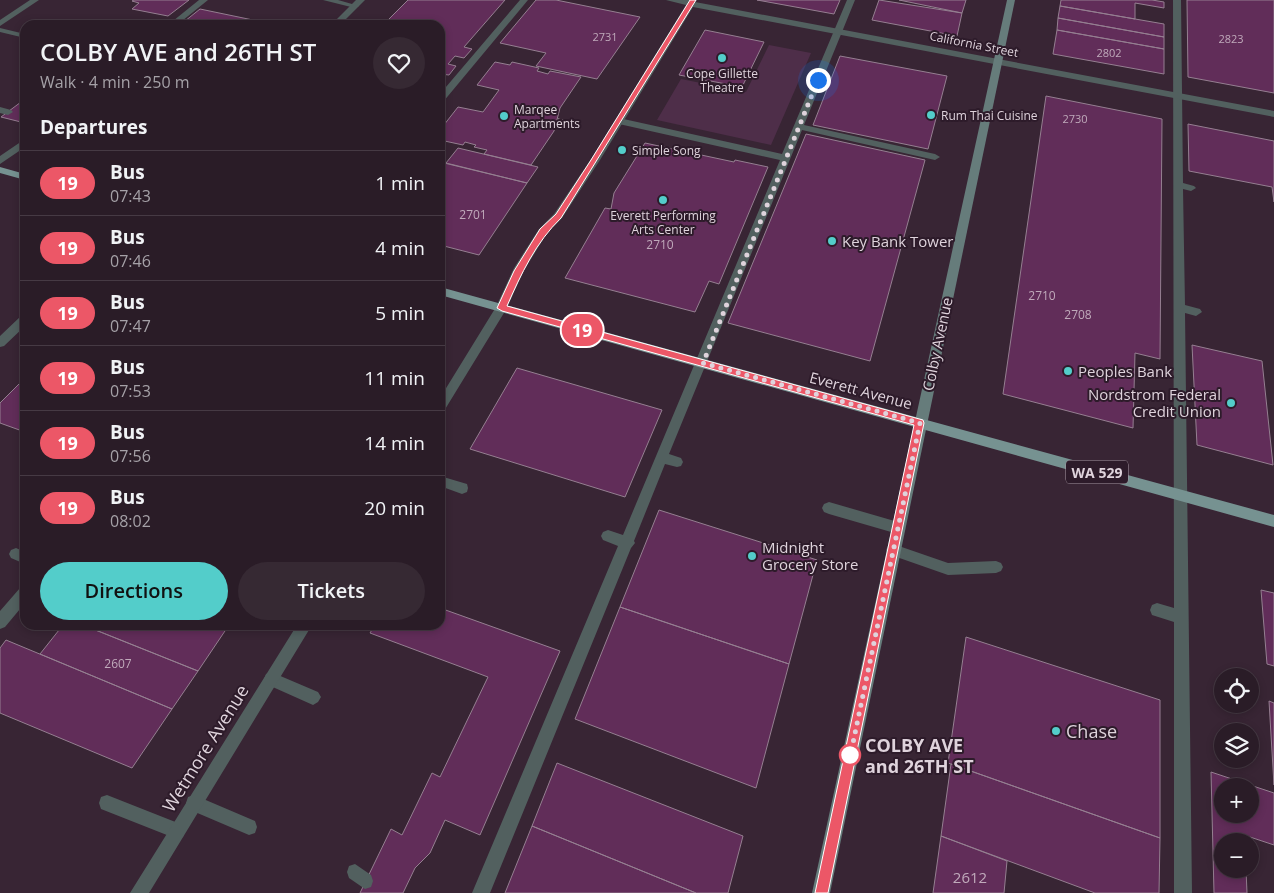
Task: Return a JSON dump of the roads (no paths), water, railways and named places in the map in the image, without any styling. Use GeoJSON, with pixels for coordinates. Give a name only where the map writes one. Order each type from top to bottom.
{"type":"FeatureCollection","features":[{"type":"Feature","properties":{"kind":"main road","name":"Colby Avenue"},"geometry":{"type":"LineString","coordinates":[[822,893],[893,550],[1011,0]]}},
{"type":"Feature","properties":{"kind":"main road"},"geometry":{"type":"LineString","coordinates":[[0,170],[20,175]]}},
{"type":"Feature","properties":{"kind":"main road","name":"Everett Avenue"},"geometry":{"type":"LineString","coordinates":[[445,292],[1274,521]]}},
{"type":"Feature","properties":{"kind":"street"},"geometry":{"type":"LineString","coordinates":[[0,24],[35,0]]}},
{"type":"Feature","properties":{"kind":"street"},"geometry":{"type":"LineString","coordinates":[[179,20],[208,0]]}},
{"type":"Feature","properties":{"kind":"street"},"geometry":{"type":"LineString","coordinates":[[327,0],[358,3]]}},
{"type":"Feature","properties":{"kind":"street"},"geometry":{"type":"LineString","coordinates":[[445,94],[524,0]]}},
{"type":"Feature","properties":{"kind":"street","name":"California Street"},"geometry":{"type":"LineString","coordinates":[[670,0],[692,2],[1274,114]]}},
{"type":"Feature","properties":{"kind":"street"},"geometry":{"type":"LineString","coordinates":[[482,893],[703,363],[851,0]]}},
{"type":"Feature","properties":{"kind":"street"},"geometry":{"type":"LineString","coordinates":[[1177,0],[1178,96],[1185,186],[1179,219],[1183,893]]}},
{"type":"Feature","properties":{"kind":"street"},"geometry":{"type":"LineString","coordinates":[[445,400],[502,308],[518,271],[543,230],[558,216],[692,2]]}},
{"type":"Feature","properties":{"kind":"street"},"geometry":{"type":"LineString","coordinates":[[340,20],[358,3]]}},
{"type":"Feature","properties":{"kind":"street"},"geometry":{"type":"LineString","coordinates":[[0,30],[20,35]]}},
{"type":"Feature","properties":{"kind":"street"},"geometry":{"type":"LineString","coordinates":[[619,121],[786,158]]}},
{"type":"Feature","properties":{"kind":"street"},"geometry":{"type":"LineString","coordinates":[[799,127],[935,157]]}},
{"type":"Feature","properties":{"kind":"street"},"geometry":{"type":"LineString","coordinates":[[0,161],[20,146]]}},
{"type":"Feature","properties":{"kind":"street"},"geometry":{"type":"LineString","coordinates":[[1179,219],[1192,222]]}},
{"type":"Feature","properties":{"kind":"street"},"geometry":{"type":"LineString","coordinates":[[1179,308],[1196,312]]}},
{"type":"Feature","properties":{"kind":"street"},"geometry":{"type":"LineString","coordinates":[[0,343],[20,324]]}},
{"type":"Feature","properties":{"kind":"street"},"geometry":{"type":"LineString","coordinates":[[663,458],[678,462]]}},
{"type":"Feature","properties":{"kind":"street"},"geometry":{"type":"LineString","coordinates":[[445,483],[462,488]]}},
{"type":"Feature","properties":{"kind":"street"},"geometry":{"type":"LineString","coordinates":[[829,508],[898,528]]}},
{"type":"Feature","properties":{"kind":"street"},"geometry":{"type":"LineString","coordinates":[[608,536],[628,543]]}},
{"type":"Feature","properties":{"kind":"street"},"geometry":{"type":"LineString","coordinates":[[893,550],[948,569],[996,567]]}},
{"type":"Feature","properties":{"kind":"street"},"geometry":{"type":"LineString","coordinates":[[0,622],[20,598]]}},
{"type":"Feature","properties":{"kind":"street"},"geometry":{"type":"LineString","coordinates":[[1157,610],[1181,618]]}},
{"type":"Feature","properties":{"kind":"street","name":"Wetmore Avenue"},"geometry":{"type":"LineString","coordinates":[[139,893],[302,630]]}},
{"type":"Feature","properties":{"kind":"street"},"geometry":{"type":"LineString","coordinates":[[271,680],[314,697]]}},
{"type":"Feature","properties":{"kind":"street"},"geometry":{"type":"LineString","coordinates":[[107,803],[177,831]]}},
{"type":"Feature","properties":{"kind":"street"},"geometry":{"type":"LineString","coordinates":[[194,803],[249,827]]}},
{"type":"Feature","properties":{"kind":"place","name":"Cope Gillette Theatre"},"geometry":{"type":"Point","coordinates":[722,58]}},
{"type":"Feature","properties":{"kind":"place","name":"Rum Thai Cuisine"},"geometry":{"type":"Point","coordinates":[931,115]}},
{"type":"Feature","properties":{"kind":"place","name":"Marqee Apartments"},"geometry":{"type":"Point","coordinates":[504,116]}},
{"type":"Feature","properties":{"kind":"place","name":"Simple Song"},"geometry":{"type":"Point","coordinates":[622,150]}},
{"type":"Feature","properties":{"kind":"place","name":"Everett Performing Arts Center"},"geometry":{"type":"Point","coordinates":[663,200]}},
{"type":"Feature","properties":{"kind":"place","name":"Key Bank Tower"},"geometry":{"type":"Point","coordinates":[832,241]}},
{"type":"Feature","properties":{"kind":"place","name":"Peoples Bank"},"geometry":{"type":"Point","coordinates":[1068,371]}},
{"type":"Feature","properties":{"kind":"place","name":"Nordstrom Federal Credit Union"},"geometry":{"type":"Point","coordinates":[1231,403]}},
{"type":"Feature","properties":{"kind":"place","name":"Midnight Grocery Store"},"geometry":{"type":"Point","coordinates":[752,556]}},
{"type":"Feature","properties":{"kind":"place","name":"Chase"},"geometry":{"type":"Point","coordinates":[1056,731]}},
{"type":"Feature","properties":{"kind":"place","name":"COLBY AVE and 26TH ST"},"geometry":{"type":"Point","coordinates":[850,755]}}]}
